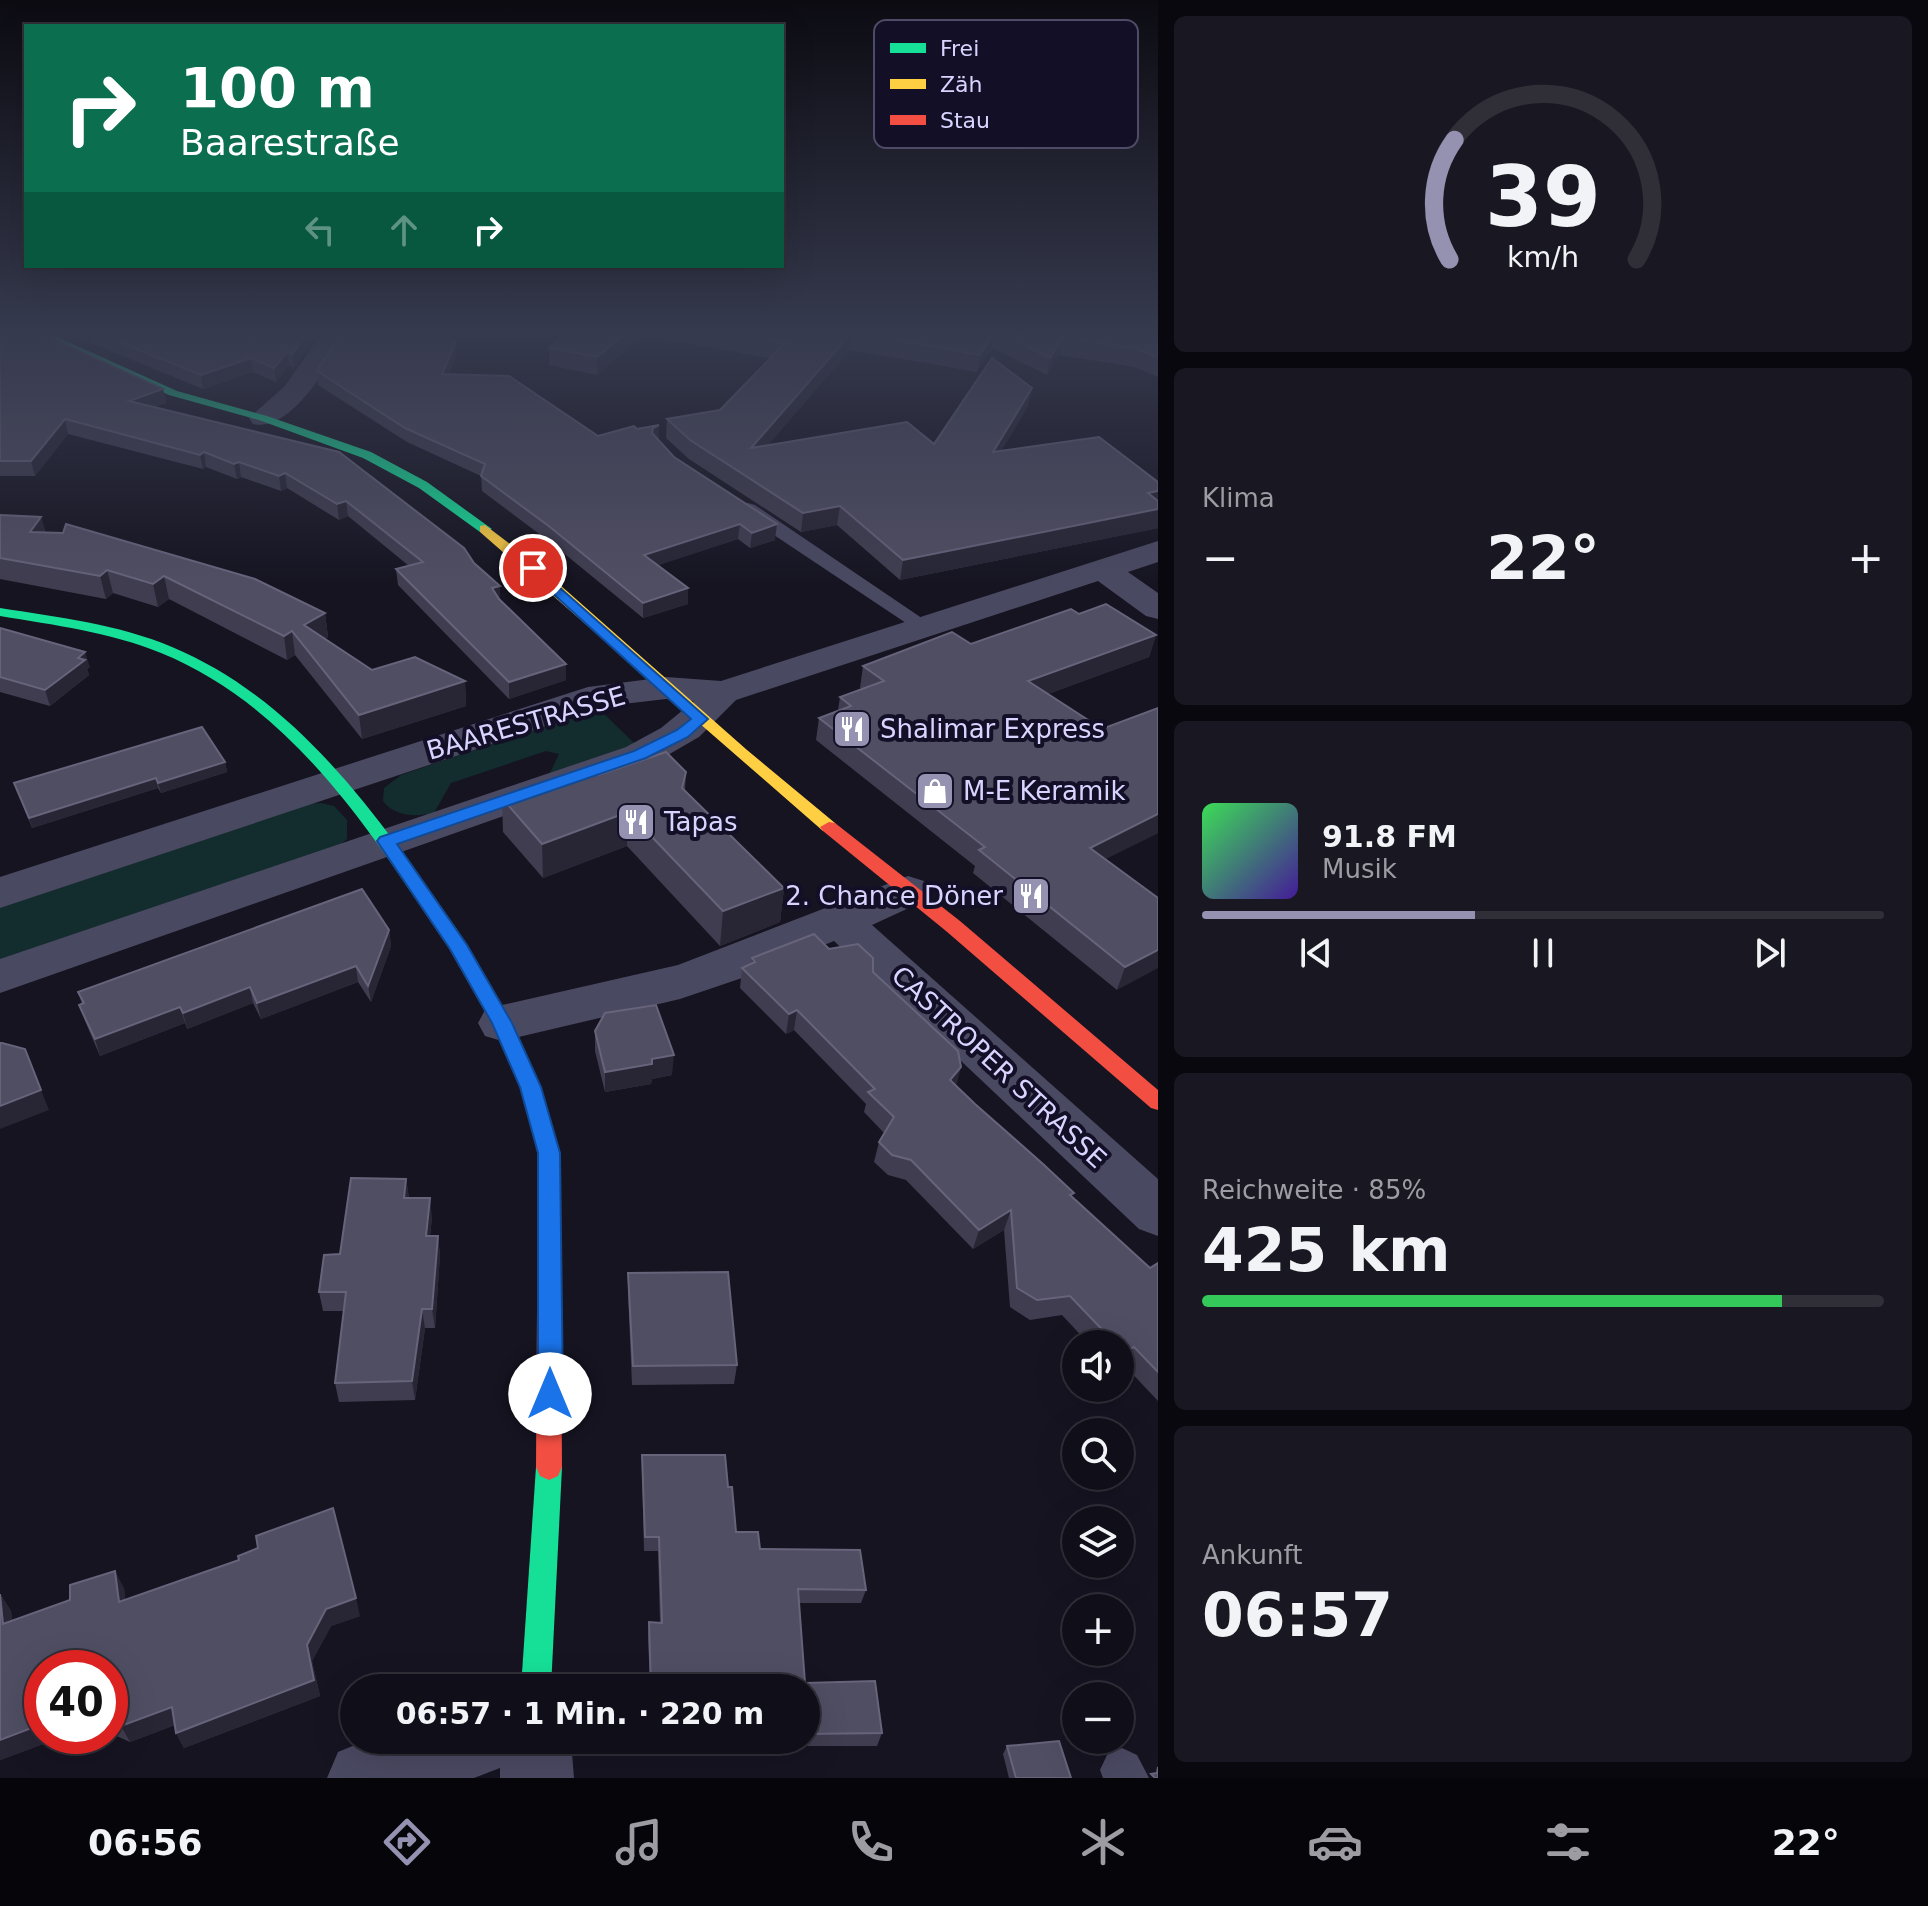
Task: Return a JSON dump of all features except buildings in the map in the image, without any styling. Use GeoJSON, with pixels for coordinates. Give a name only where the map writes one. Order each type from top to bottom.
{"type":"FeatureCollection","features":[{"type":"Feature","properties":{"kind":"main road"},"geometry":{"type":"LineString","coordinates":[[266,419],[367,455],[449,502],[533,568],[666,688]]}},
{"type":"Feature","properties":{"kind":"main road"},"geometry":{"type":"LineString","coordinates":[[0,612],[74,623],[136,640],[217,675],[252,696],[338,781],[386,841],[457,945],[502,1023],[531,1087],[549,1153],[550,1454],[537,1674]]}},
{"type":"Feature","properties":{"kind":"main road"},"geometry":{"type":"LineString","coordinates":[[712,706],[755,768],[908,891],[1158,1102]]}},
{"type":"Feature","properties":{"kind":"street"},"geometry":{"type":"LineString","coordinates":[[0,976],[640,755],[683,733],[712,706],[925,627],[1158,551]]}},
{"type":"Feature","properties":{"kind":"street"},"geometry":{"type":"LineString","coordinates":[[1102,569],[1158,609]]}},
{"type":"Feature","properties":{"kind":"street","name":"BAARESTRASSE"},"geometry":{"type":"LineString","coordinates":[[0,893],[601,695],[666,688],[712,706]]}},
{"type":"Feature","properties":{"kind":"street"},"geometry":{"type":"LineString","coordinates":[[502,1023],[661,988],[705,974],[753,958],[908,891]]}},
{"type":"Feature","properties":{"kind":"street","name":"CASTROPER STRASSE"},"geometry":{"type":"LineString","coordinates":[[840,921],[1158,1213]]}},
{"type":"Feature","properties":{"kind":"street"},"geometry":{"type":"LineString","coordinates":[[364,1778],[437,1754]]}},
{"type":"Feature","properties":{"kind":"street"},"geometry":{"type":"LineString","coordinates":[[536,1754],[537,1778]]}},
{"type":"Feature","properties":{"kind":"lane"},"geometry":{"type":"LineString","coordinates":[[732,499],[925,627]]}},
{"type":"Feature","properties":{"kind":"green space"},"geometry":{"type":"Polygon","coordinates":[[[598,708],[635,744],[550,773],[559,754],[546,751],[451,783],[434,813],[406,814],[394,810],[383,801],[384,788],[401,775],[598,708]]]}},
{"type":"Feature","properties":{"kind":"green space"},"geometry":{"type":"Polygon","coordinates":[[[302,804],[334,806],[347,820],[347,839],[337,847],[0,963],[0,905],[302,804]]]}},
{"type":"Feature","properties":{"kind":"traffic: fast"},"geometry":{"type":"LineString","coordinates":[[266,419],[367,455],[423,485],[485,529]]}},
{"type":"Feature","properties":{"kind":"traffic: fast"},"geometry":{"type":"LineString","coordinates":[[0,612],[85,626],[147,643],[213,672],[255,701],[294,734],[329,771],[393,852],[451,936]]}},
{"type":"Feature","properties":{"kind":"traffic: fast"},"geometry":{"type":"LineString","coordinates":[[537,1674],[549,1467]]}},
{"type":"Feature","properties":{"kind":"traffic: slow"},"geometry":{"type":"LineString","coordinates":[[485,529],[829,827]]}},
{"type":"Feature","properties":{"kind":"traffic: jam"},"geometry":{"type":"LineString","coordinates":[[829,827],[953,926],[1158,1102]]}},
{"type":"Feature","properties":{"kind":"traffic: jam"},"geometry":{"type":"LineString","coordinates":[[451,936],[502,1023],[531,1087],[549,1153],[549,1467]]}},
{"type":"Feature","properties":{"kind":"place","name":"Shalimar Express"},"geometry":{"type":"Point","coordinates":[852,729]}},
{"type":"Feature","properties":{"kind":"place","name":"M-E Keramik"},"geometry":{"type":"Point","coordinates":[935,791]}},
{"type":"Feature","properties":{"kind":"place","name":"Tapas"},"geometry":{"type":"Point","coordinates":[636,822]}},
{"type":"Feature","properties":{"kind":"place","name":"2. Chance Döner"},"geometry":{"type":"Point","coordinates":[1031,896]}},
{"type":"Feature","properties":{"kind":"route"},"geometry":{"type":"LineString","coordinates":[[533,568],[700,719],[683,733],[640,755],[386,841],[457,945],[502,1023],[531,1087],[549,1153],[550,1394]]}}]}
